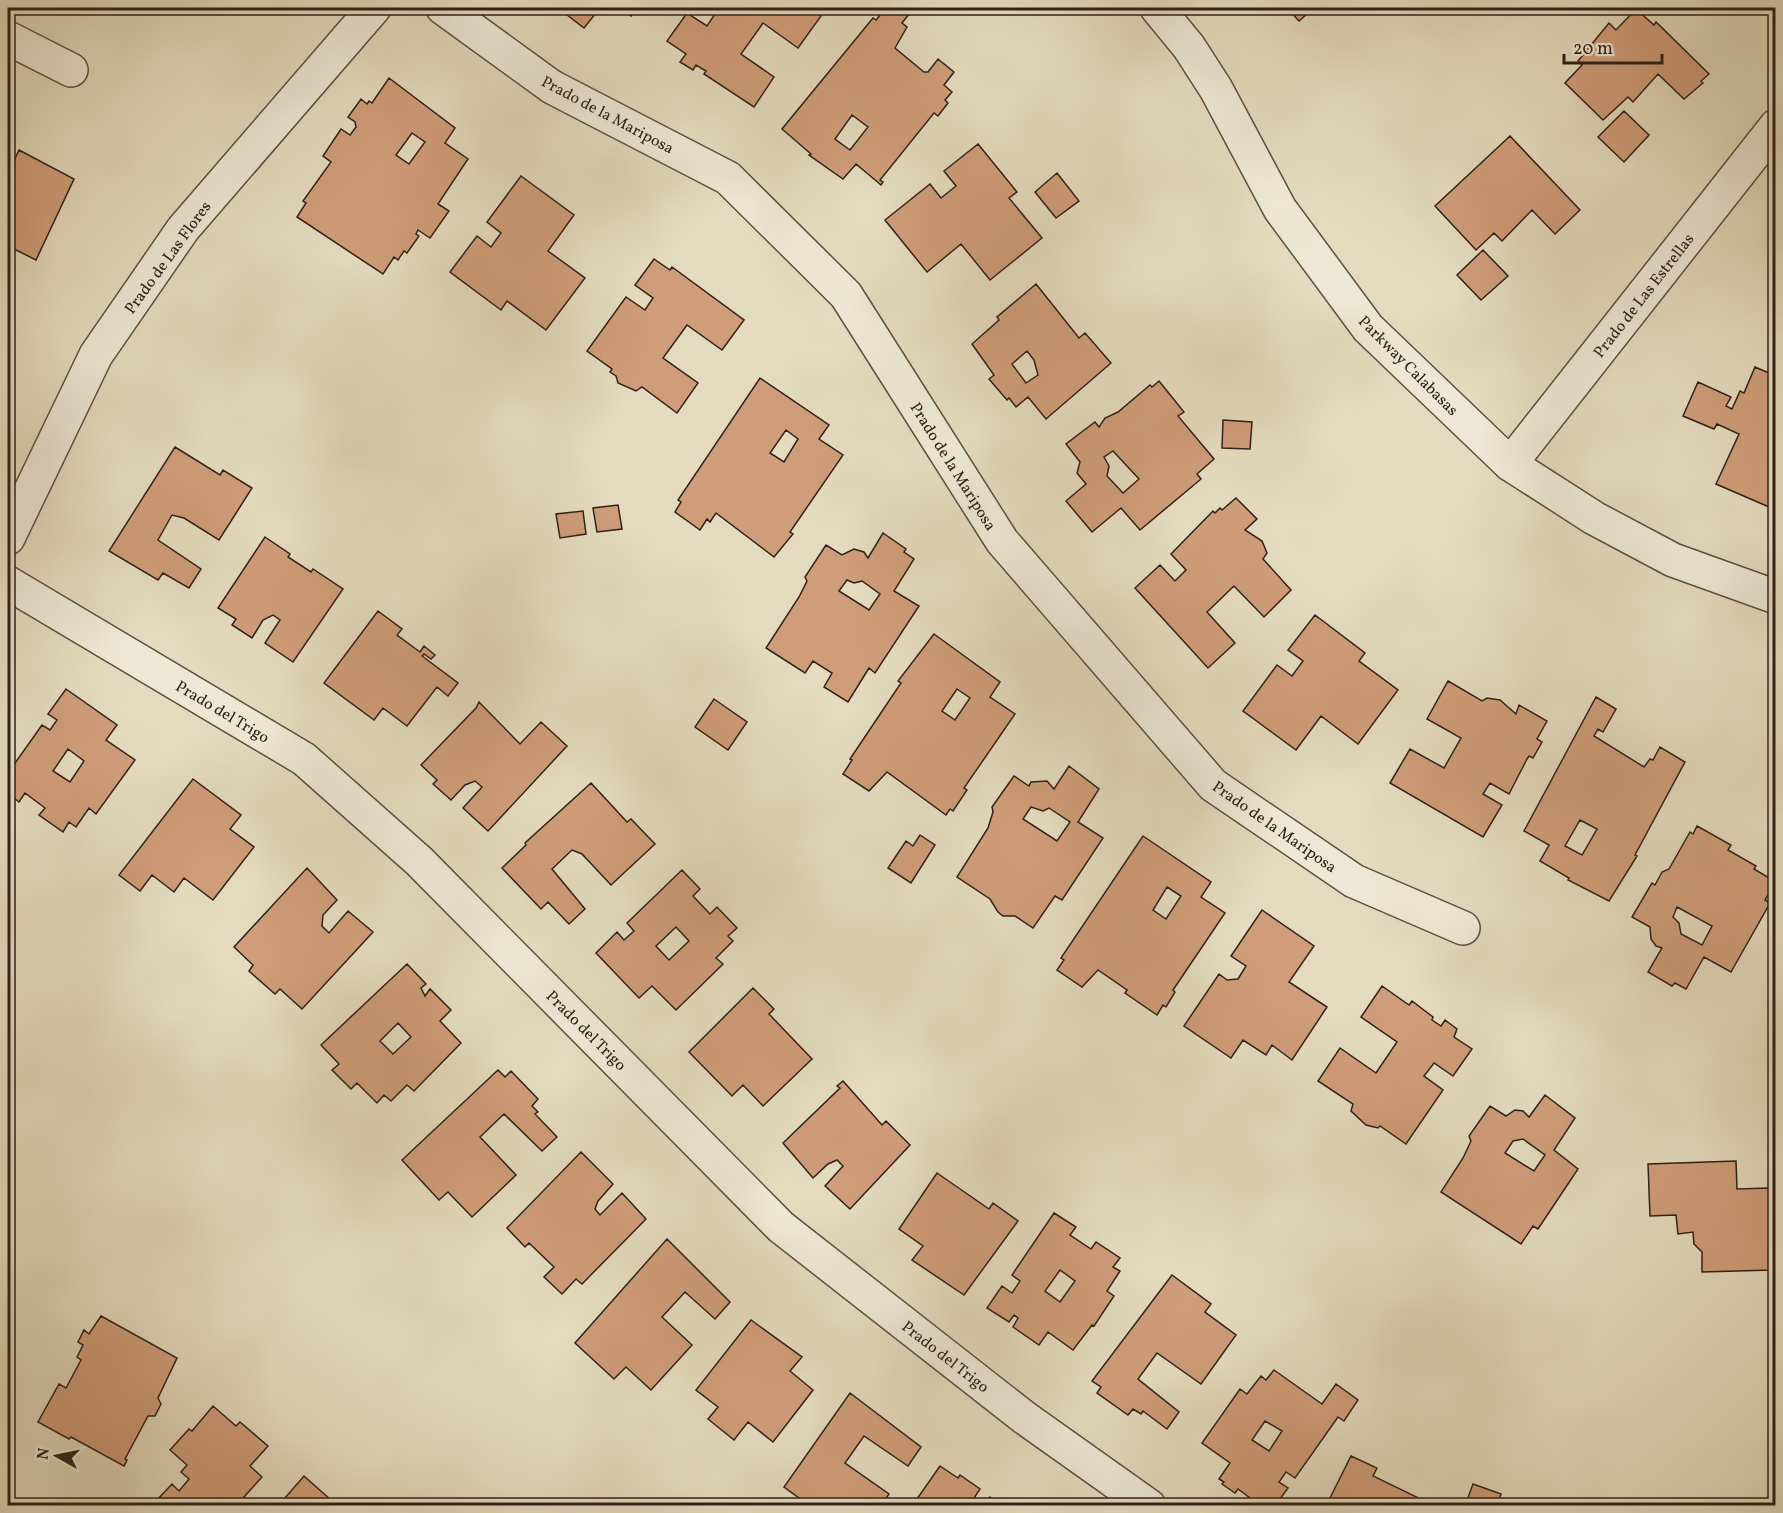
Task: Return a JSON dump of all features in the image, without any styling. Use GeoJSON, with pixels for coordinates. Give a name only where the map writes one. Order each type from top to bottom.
{"type":"FeatureCollection","features":[{"type":"Feature","properties":{"kind":"street","name":"Prado de Las Flores"},"geometry":{"type":"LineString","coordinates":[[8,538],[96,355],[183,229],[374,8]]}},
{"type":"Feature","properties":{"kind":"street","name":"Prado de la Mariposa"},"geometry":{"type":"LineString","coordinates":[[443,8],[552,87],[728,178],[846,295],[1002,541],[1213,785],[1354,881],[1463,928]]}},
{"type":"Feature","properties":{"kind":"street","name":"Parkway Calabasas"},"geometry":{"type":"LineString","coordinates":[[1157,8],[1189,46],[1216,89],[1280,209],[1368,328],[1510,464],[1594,518],[1673,560],[1776,597]]}},
{"type":"Feature","properties":{"kind":"street"},"geometry":{"type":"LineString","coordinates":[[8,38],[71,70]]}},
{"type":"Feature","properties":{"kind":"street","name":"Prado de Las Estrellas"},"geometry":{"type":"LineString","coordinates":[[1510,464],[1776,126]]}},
{"type":"Feature","properties":{"kind":"street","name":"Prado del Trigo"},"geometry":{"type":"LineString","coordinates":[[8,583],[304,759],[419,861],[782,1227],[1024,1418],[1149,1506]]}},
{"type":"Feature","properties":{"kind":"building"},"geometry":{"type":"Polygon","coordinates":[[[558,8],[600,8],[584,28],[558,8]]]}},
{"type":"Feature","properties":{"kind":"building"},"geometry":{"type":"Polygon","coordinates":[[[620,8],[638,8],[631,16],[620,8]]]}},
{"type":"Feature","properties":{"kind":"building"},"geometry":{"type":"Polygon","coordinates":[[[705,8],[811,8],[821,16],[798,48],[763,23],[741,54],[774,77],[754,107],[704,74],[706,71],[696,65],[693,70],[680,62],[686,54],[667,41],[687,13],[707,26],[715,14],[705,8]]]}},
{"type":"Feature","properties":{"kind":"building"},"geometry":{"type":"Polygon","coordinates":[[[895,8],[903,8],[910,13],[902,23],[907,27],[895,48],[924,72],[928,72],[938,59],[954,72],[944,85],[952,92],[945,100],[948,103],[938,116],[934,113],[880,180],[883,182],[881,185],[856,164],[843,179],[809,155],[811,154],[782,129],[873,18],[876,20],[885,9],[890,13],[895,8]],[[852,115],[835,139],[850,150],[868,127],[852,115]]]}},
{"type":"Feature","properties":{"kind":"building"},"geometry":{"type":"Polygon","coordinates":[[[1287,8],[1314,8],[1299,21],[1287,8]]]}},
{"type":"Feature","properties":{"kind":"building"},"geometry":{"type":"Polygon","coordinates":[[[1636,9],[1654,25],[1656,22],[1709,74],[1701,81],[1703,83],[1684,99],[1658,74],[1633,102],[1628,97],[1603,120],[1565,83],[1582,65],[1578,61],[1609,23],[1616,30],[1636,9]]]}},
{"type":"Feature","properties":{"kind":"building"},"geometry":{"type":"Polygon","coordinates":[[[389,78],[455,128],[445,143],[468,159],[438,204],[449,211],[430,238],[418,230],[416,234],[419,236],[407,253],[404,251],[398,260],[394,257],[383,274],[297,217],[306,203],[303,201],[331,162],[323,156],[341,129],[350,135],[356,127],[355,122],[348,117],[361,99],[367,104],[369,101],[372,103],[389,78]],[[412,133],[396,155],[409,164],[425,142],[412,133]]]}},
{"type":"Feature","properties":{"kind":"building"},"geometry":{"type":"Polygon","coordinates":[[[1624,111],[1649,135],[1624,162],[1598,137],[1624,111]]]}},
{"type":"Feature","properties":{"kind":"building"},"geometry":{"type":"Polygon","coordinates":[[[1510,136],[1580,210],[1555,234],[1532,210],[1502,241],[1494,233],[1476,250],[1435,206],[1510,136]]]}},
{"type":"Feature","properties":{"kind":"building"},"geometry":{"type":"Polygon","coordinates":[[[978,144],[1017,192],[1009,198],[1042,238],[990,280],[961,244],[927,272],[885,220],[930,184],[941,198],[956,186],[944,171],[978,144]]]}},
{"type":"Feature","properties":{"kind":"building"},"geometry":{"type":"Polygon","coordinates":[[[19,150],[74,179],[36,260],[10,247],[12,241],[8,239],[8,166],[11,167],[19,150]]]}},
{"type":"Feature","properties":{"kind":"building"},"geometry":{"type":"Polygon","coordinates":[[[1057,173],[1079,201],[1056,218],[1035,192],[1057,173]]]}},
{"type":"Feature","properties":{"kind":"building"},"geometry":{"type":"Polygon","coordinates":[[[521,176],[574,215],[548,251],[585,278],[546,330],[507,301],[501,310],[450,272],[477,236],[491,247],[501,233],[487,222],[521,176]]]}},
{"type":"Feature","properties":{"kind":"building"},"geometry":{"type":"Polygon","coordinates":[[[1483,250],[1508,276],[1481,300],[1457,275],[1483,250]]]}},
{"type":"Feature","properties":{"kind":"building"},"geometry":{"type":"Polygon","coordinates":[[[654,259],[670,270],[672,267],[744,320],[722,350],[687,325],[663,358],[698,383],[677,413],[642,387],[636,391],[618,383],[616,376],[610,372],[612,369],[587,351],[626,297],[645,310],[653,298],[635,285],[654,259]]]}},
{"type":"Feature","properties":{"kind":"building"},"geometry":{"type":"Polygon","coordinates":[[[1036,284],[1079,338],[1085,333],[1111,363],[1046,419],[1028,397],[1016,407],[989,379],[994,375],[972,344],[999,320],[997,317],[1036,284]],[[1027,351],[1012,364],[1026,383],[1038,375],[1034,360],[1027,351]]]}},
{"type":"Feature","properties":{"kind":"building"},"geometry":{"type":"Polygon","coordinates":[[[1755,367],[1776,376],[1776,493],[1769,507],[1716,484],[1739,434],[1717,424],[1714,429],[1683,416],[1698,382],[1731,397],[1726,406],[1732,409],[1740,391],[1744,393],[1755,367]]]}},
{"type":"Feature","properties":{"kind":"building"},"geometry":{"type":"Polygon","coordinates":[[[760,378],[829,425],[819,439],[843,455],[790,532],[793,534],[774,557],[716,513],[710,522],[707,519],[700,530],[675,512],[681,502],[678,500],[760,378]],[[786,430],[770,453],[784,462],[798,439],[786,430]]]}},
{"type":"Feature","properties":{"kind":"building"},"geometry":{"type":"Polygon","coordinates":[[[1159,381],[1184,412],[1178,416],[1214,459],[1197,474],[1201,479],[1140,530],[1121,508],[1092,532],[1066,501],[1086,484],[1077,473],[1080,462],[1066,444],[1095,422],[1099,427],[1105,418],[1118,412],[1150,385],[1152,387],[1159,381]],[[1113,451],[1104,457],[1109,466],[1107,476],[1123,493],[1139,479],[1113,451]]]}},
{"type":"Feature","properties":{"kind":"building"},"geometry":{"type":"Polygon","coordinates":[[[1223,420],[1252,422],[1250,449],[1222,448],[1223,420]]]}},
{"type":"Feature","properties":{"kind":"building"},"geometry":{"type":"Polygon","coordinates":[[[175,447],[220,475],[223,470],[252,488],[219,540],[184,518],[172,515],[158,540],[201,569],[189,588],[163,573],[158,580],[109,551],[175,447]]]}},
{"type":"Feature","properties":{"kind":"building"},"geometry":{"type":"Polygon","coordinates":[[[1236,498],[1257,519],[1245,530],[1262,541],[1267,553],[1263,559],[1291,590],[1264,617],[1234,586],[1207,612],[1235,643],[1208,668],[1135,588],[1160,565],[1175,581],[1186,570],[1171,554],[1213,511],[1215,513],[1220,508],[1222,510],[1236,498]]]}},
{"type":"Feature","properties":{"kind":"building"},"geometry":{"type":"Polygon","coordinates":[[[618,505],[622,529],[597,532],[593,508],[618,505]]]}},
{"type":"Feature","properties":{"kind":"building"},"geometry":{"type":"Polygon","coordinates":[[[583,511],[586,534],[560,538],[556,514],[583,511]]]}},
{"type":"Feature","properties":{"kind":"building"},"geometry":{"type":"Polygon","coordinates":[[[883,533],[906,549],[904,552],[914,559],[894,591],[919,606],[875,673],[869,668],[848,702],[824,687],[832,673],[813,661],[805,673],[766,648],[799,597],[807,581],[805,577],[826,545],[842,555],[854,549],[864,552],[868,558],[883,533]],[[847,580],[839,591],[869,610],[880,594],[862,581],[854,583],[847,580]]]}},
{"type":"Feature","properties":{"kind":"building"},"geometry":{"type":"Polygon","coordinates":[[[265,537],[290,554],[288,557],[311,572],[313,569],[343,589],[293,662],[265,643],[280,620],[273,615],[263,620],[252,638],[232,625],[236,619],[218,608],[265,537]]]}},
{"type":"Feature","properties":{"kind":"building"},"geometry":{"type":"Polygon","coordinates":[[[378,611],[402,629],[397,635],[420,652],[424,646],[435,655],[431,659],[424,654],[422,656],[458,683],[448,696],[437,687],[407,726],[383,708],[374,720],[324,683],[378,611]]]}},
{"type":"Feature","properties":{"kind":"building"},"geometry":{"type":"Polygon","coordinates":[[[1315,615],[1365,653],[1359,661],[1398,690],[1358,744],[1321,716],[1296,750],[1243,711],[1277,665],[1292,676],[1303,661],[1288,650],[1315,615]]]}},
{"type":"Feature","properties":{"kind":"building"},"geometry":{"type":"Polygon","coordinates":[[[934,634],[1000,682],[990,697],[1015,714],[964,788],[967,790],[953,811],[950,809],[946,815],[887,772],[869,791],[843,774],[852,760],[850,759],[901,683],[898,681],[934,634]],[[957,689],[942,711],[955,720],[970,698],[957,689]]]}},
{"type":"Feature","properties":{"kind":"building"},"geometry":{"type":"Polygon","coordinates":[[[1448,681],[1482,701],[1487,698],[1500,700],[1516,714],[1519,705],[1547,721],[1537,739],[1542,742],[1533,758],[1529,756],[1527,759],[1509,794],[1490,783],[1483,794],[1502,805],[1483,837],[1390,783],[1410,749],[1444,768],[1461,738],[1427,719],[1448,681]]]}},
{"type":"Feature","properties":{"kind":"building"},"geometry":{"type":"Polygon","coordinates":[[[66,689],[117,725],[106,740],[135,760],[96,814],[89,808],[76,827],[69,822],[63,832],[39,815],[45,808],[25,793],[19,802],[8,793],[8,773],[42,725],[50,730],[57,720],[48,714],[66,689]],[[68,749],[53,771],[70,782],[84,761],[68,749]]]}},
{"type":"Feature","properties":{"kind":"building"},"geometry":{"type":"Polygon","coordinates":[[[1596,697],[1616,709],[1603,732],[1598,729],[1594,736],[1644,767],[1650,759],[1653,760],[1660,747],[1685,762],[1635,855],[1637,856],[1609,901],[1568,880],[1569,878],[1540,861],[1549,845],[1524,831],[1596,697]],[[1580,820],[1565,846],[1582,855],[1597,829],[1580,820]]]}},
{"type":"Feature","properties":{"kind":"building"},"geometry":{"type":"Polygon","coordinates":[[[714,699],[747,722],[728,750],[695,727],[714,699]]]}},
{"type":"Feature","properties":{"kind":"building"},"geometry":{"type":"Polygon","coordinates":[[[479,702],[520,744],[541,722],[567,746],[488,831],[463,808],[482,787],[475,781],[465,785],[451,800],[433,784],[437,780],[421,765],[476,708],[479,702]]]}},
{"type":"Feature","properties":{"kind":"building"},"geometry":{"type":"Polygon","coordinates":[[[1069,766],[1099,789],[1078,822],[1103,838],[1062,900],[1055,896],[1033,928],[1015,916],[1003,916],[990,899],[957,877],[988,828],[993,812],[992,807],[1014,776],[1029,786],[1031,782],[1047,781],[1054,789],[1069,766]],[[1031,807],[1023,819],[1057,841],[1070,822],[1049,808],[1043,811],[1031,807]]]}},
{"type":"Feature","properties":{"kind":"building"},"geometry":{"type":"Polygon","coordinates":[[[193,779],[241,815],[230,829],[254,847],[213,900],[184,878],[174,892],[152,875],[140,891],[119,875],[193,779]]]}},
{"type":"Feature","properties":{"kind":"building"},"geometry":{"type":"Polygon","coordinates":[[[591,783],[627,822],[631,819],[655,844],[611,885],[582,854],[572,850],[552,869],[585,909],[569,924],[548,902],[541,909],[502,868],[526,845],[525,843],[591,783]]]}},
{"type":"Feature","properties":{"kind":"building"},"geometry":{"type":"Polygon","coordinates":[[[1697,826],[1731,845],[1728,850],[1756,866],[1754,869],[1776,882],[1765,900],[1770,903],[1731,972],[1704,957],[1686,989],[1675,983],[1672,986],[1648,972],[1662,948],[1656,946],[1651,939],[1650,927],[1632,917],[1652,883],[1655,885],[1662,872],[1669,869],[1690,832],[1693,834],[1697,826]],[[1677,907],[1673,917],[1679,923],[1681,934],[1702,945],[1712,926],[1677,907]]]}},
{"type":"Feature","properties":{"kind":"building"},"geometry":{"type":"Polygon","coordinates":[[[920,835],[935,845],[911,883],[888,868],[906,841],[913,846],[920,835]]]}},
{"type":"Feature","properties":{"kind":"building"},"geometry":{"type":"Polygon","coordinates":[[[1143,836],[1211,882],[1201,897],[1225,913],[1173,990],[1175,992],[1166,1007],[1163,1005],[1157,1015],[1125,993],[1127,990],[1098,970],[1082,987],[1057,970],[1064,960],[1061,958],[1143,836]],[[1167,887],[1153,910],[1166,919],[1181,896],[1167,887]]]}},
{"type":"Feature","properties":{"kind":"building"},"geometry":{"type":"Polygon","coordinates":[[[307,868],[337,900],[323,915],[322,926],[329,933],[348,911],[373,932],[302,1009],[280,989],[275,994],[249,971],[253,965],[234,947],[307,868]]]}},
{"type":"Feature","properties":{"kind":"building"},"geometry":{"type":"Polygon","coordinates":[[[682,870],[700,889],[693,896],[710,914],[717,907],[737,928],[728,936],[733,941],[716,958],[723,964],[676,1010],[652,986],[639,998],[596,953],[617,932],[624,940],[634,931],[627,923],[682,870]],[[676,927],[656,946],[669,960],[689,941],[676,927]]]}},
{"type":"Feature","properties":{"kind":"building"},"geometry":{"type":"Polygon","coordinates":[[[1262,910],[1314,946],[1289,982],[1327,1007],[1292,1060],[1272,1045],[1266,1055],[1243,1040],[1231,1058],[1184,1026],[1219,974],[1227,980],[1238,979],[1246,966],[1231,956],[1262,910]]]}},
{"type":"Feature","properties":{"kind":"building"},"geometry":{"type":"Polygon","coordinates":[[[407,964],[426,984],[421,988],[425,996],[430,989],[451,1010],[440,1021],[461,1043],[414,1091],[407,1085],[391,1101],[384,1095],[377,1103],[357,1083],[351,1089],[332,1070],[339,1064],[321,1045],[407,964]],[[398,1023],[380,1041],[393,1054],[411,1037],[398,1023]]]}},
{"type":"Feature","properties":{"kind":"building"},"geometry":{"type":"Polygon","coordinates":[[[1382,986],[1409,1005],[1412,1001],[1441,1026],[1445,1020],[1457,1029],[1454,1037],[1472,1049],[1453,1076],[1434,1063],[1424,1076],[1443,1090],[1406,1144],[1380,1126],[1378,1128],[1366,1125],[1351,1111],[1353,1104],[1318,1081],[1340,1048],[1376,1073],[1397,1042],[1361,1017],[1382,986]]]}},
{"type":"Feature","properties":{"kind":"building"},"geometry":{"type":"Polygon","coordinates":[[[753,988],[774,1009],[769,1014],[812,1059],[763,1106],[743,1085],[732,1096],[689,1052],[753,988]]]}},
{"type":"Feature","properties":{"kind":"building"},"geometry":{"type":"Polygon","coordinates":[[[498,1070],[505,1077],[511,1071],[538,1099],[532,1106],[538,1112],[535,1114],[557,1137],[542,1151],[504,1114],[480,1137],[516,1175],[472,1217],[448,1192],[439,1200],[402,1160],[498,1070]]]}},
{"type":"Feature","properties":{"kind":"building"},"geometry":{"type":"Polygon","coordinates":[[[843,1081],[882,1125],[886,1121],[910,1145],[850,1209],[825,1186],[843,1166],[837,1160],[828,1164],[813,1178],[783,1143],[840,1088],[837,1086],[843,1081]]]}},
{"type":"Feature","properties":{"kind":"building"},"geometry":{"type":"Polygon","coordinates":[[[1545,1095],[1575,1118],[1554,1150],[1578,1169],[1538,1229],[1533,1226],[1521,1244],[1441,1192],[1463,1158],[1471,1141],[1469,1136],[1490,1106],[1506,1116],[1515,1110],[1523,1111],[1529,1117],[1545,1095]],[[1523,1139],[1513,1141],[1505,1153],[1534,1171],[1545,1155],[1523,1139]]]}},
{"type":"Feature","properties":{"kind":"building"},"geometry":{"type":"Polygon","coordinates":[[[581,1152],[613,1184],[598,1201],[595,1209],[600,1215],[622,1193],[646,1219],[582,1284],[576,1279],[562,1294],[544,1277],[554,1267],[529,1243],[525,1247],[507,1228],[581,1152]]]}},
{"type":"Feature","properties":{"kind":"building"},"geometry":{"type":"Polygon","coordinates":[[[1736,1161],[1737,1189],[1769,1188],[1772,1270],[1702,1272],[1702,1252],[1694,1244],[1693,1232],[1678,1234],[1676,1215],[1650,1216],[1648,1164],[1736,1161]]]}},
{"type":"Feature","properties":{"kind":"building"},"geometry":{"type":"Polygon","coordinates":[[[937,1173],[989,1209],[993,1203],[1018,1221],[964,1295],[912,1260],[923,1246],[899,1229],[937,1173]]]}},
{"type":"Feature","properties":{"kind":"building"},"geometry":{"type":"Polygon","coordinates":[[[1054,1213],[1076,1227],[1070,1235],[1091,1249],[1096,1242],[1120,1258],[1113,1267],[1120,1271],[1107,1291],[1114,1296],[1094,1326],[1092,1325],[1073,1350],[1048,1332],[1039,1345],[1013,1327],[1018,1318],[1014,1315],[1009,1322],[987,1308],[1002,1286],[1012,1293],[1020,1281],[1012,1275],[1054,1213]],[[1060,1270],[1045,1291],[1060,1302],[1075,1281],[1060,1270]]]}},
{"type":"Feature","properties":{"kind":"building"},"geometry":{"type":"Polygon","coordinates":[[[667,1239],[730,1302],[715,1319],[685,1292],[662,1317],[692,1345],[651,1390],[626,1367],[614,1379],[575,1343],[667,1239]]]}},
{"type":"Feature","properties":{"kind":"building"},"geometry":{"type":"Polygon","coordinates":[[[1172,1275],[1211,1304],[1205,1312],[1236,1335],[1201,1384],[1157,1353],[1138,1379],[1179,1412],[1167,1429],[1143,1411],[1141,1414],[1133,1409],[1128,1415],[1097,1393],[1101,1387],[1092,1381],[1172,1275]]]}},
{"type":"Feature","properties":{"kind":"building"},"geometry":{"type":"Polygon","coordinates":[[[101,1316],[177,1358],[158,1398],[161,1404],[155,1416],[148,1416],[125,1459],[127,1460],[124,1466],[38,1422],[59,1384],[66,1388],[81,1360],[77,1357],[83,1345],[78,1342],[84,1330],[89,1334],[101,1316]]]}},
{"type":"Feature","properties":{"kind":"building"},"geometry":{"type":"Polygon","coordinates":[[[751,1320],[802,1357],[790,1371],[813,1390],[773,1442],[748,1422],[734,1440],[708,1419],[718,1407],[696,1390],[751,1320]]]}},
{"type":"Feature","properties":{"kind":"building"},"geometry":{"type":"Polygon","coordinates":[[[1274,1370],[1322,1404],[1336,1384],[1358,1400],[1344,1421],[1338,1417],[1295,1478],[1286,1472],[1279,1482],[1288,1488],[1275,1506],[1261,1506],[1238,1489],[1235,1493],[1222,1484],[1224,1482],[1219,1479],[1230,1463],[1202,1443],[1240,1389],[1247,1394],[1261,1376],[1266,1380],[1274,1370]],[[1265,1421],[1252,1440],[1269,1451],[1282,1431],[1265,1421]]]}},
{"type":"Feature","properties":{"kind":"building"},"geometry":{"type":"Polygon","coordinates":[[[850,1393],[921,1447],[908,1466],[864,1436],[845,1463],[889,1494],[881,1506],[810,1506],[784,1487],[850,1393]]]}},
{"type":"Feature","properties":{"kind":"building"},"geometry":{"type":"Polygon","coordinates":[[[213,1406],[236,1426],[240,1422],[268,1446],[250,1466],[262,1477],[244,1497],[249,1501],[245,1506],[161,1506],[156,1501],[172,1484],[179,1491],[189,1479],[181,1472],[187,1465],[170,1450],[189,1429],[192,1431],[213,1406]]]}},
{"type":"Feature","properties":{"kind":"building"},"geometry":{"type":"Polygon","coordinates":[[[1351,1456],[1377,1468],[1373,1476],[1431,1504],[1430,1506],[1326,1506],[1351,1456]]]}},
{"type":"Feature","properties":{"kind":"building"},"geometry":{"type":"Polygon","coordinates":[[[940,1466],[958,1478],[960,1475],[980,1489],[969,1506],[912,1506],[940,1466]]]}},
{"type":"Feature","properties":{"kind":"building"},"geometry":{"type":"Polygon","coordinates":[[[304,1476],[332,1501],[327,1506],[278,1506],[304,1476]]]}},
{"type":"Feature","properties":{"kind":"building"},"geometry":{"type":"Polygon","coordinates":[[[1473,1484],[1501,1494],[1497,1506],[1465,1506],[1473,1484]]]}},
{"type":"Feature","properties":{"kind":"building"},"geometry":{"type":"Polygon","coordinates":[[[990,1497],[1002,1506],[984,1506],[990,1497]]]}}]}
